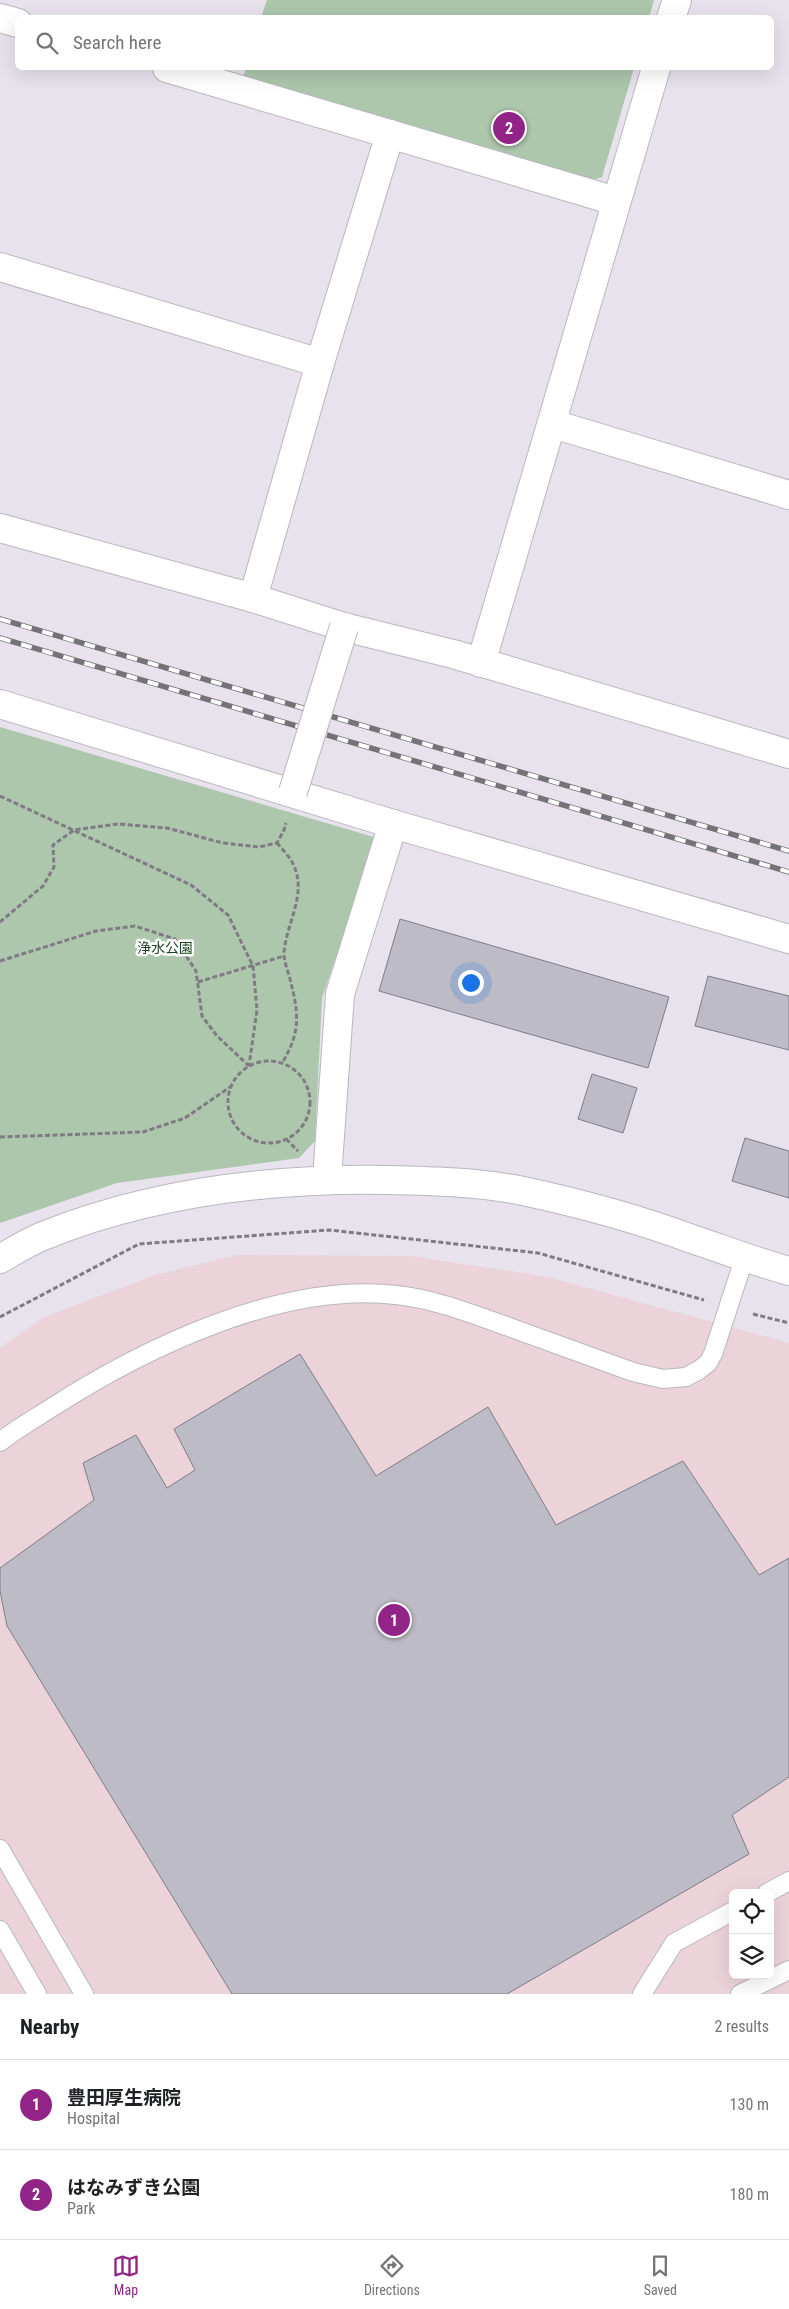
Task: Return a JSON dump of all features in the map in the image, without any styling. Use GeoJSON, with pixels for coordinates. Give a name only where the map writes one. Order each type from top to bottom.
{"type":"FeatureCollection","features":[{"type":"Feature","properties":{"kind":"street"},"geometry":{"type":"LineString","coordinates":[[672,15],[677,0]]}},
{"type":"Feature","properties":{"kind":"street"},"geometry":{"type":"LineString","coordinates":[[0,18],[15,22]]}},
{"type":"Feature","properties":{"kind":"street"},"geometry":{"type":"LineString","coordinates":[[174,70],[602,197],[615,204]]}},
{"type":"Feature","properties":{"kind":"street"},"geometry":{"type":"LineString","coordinates":[[481,663],[553,424],[615,204],[655,70]]}},
{"type":"Feature","properties":{"kind":"street"},"geometry":{"type":"LineString","coordinates":[[253,598],[320,363],[390,134]]}},
{"type":"Feature","properties":{"kind":"street"},"geometry":{"type":"LineString","coordinates":[[0,268],[320,363]]}},
{"type":"Feature","properties":{"kind":"street"},"geometry":{"type":"LineString","coordinates":[[553,424],[789,495]]}},
{"type":"Feature","properties":{"kind":"street"},"geometry":{"type":"LineString","coordinates":[[0,528],[253,598],[344,627],[481,663],[789,754]]}},
{"type":"Feature","properties":{"kind":"street"},"geometry":{"type":"LineString","coordinates":[[293,792],[344,627]]}},
{"type":"Feature","properties":{"kind":"street"},"geometry":{"type":"LineString","coordinates":[[0,704],[394,824],[789,939]]}},
{"type":"Feature","properties":{"kind":"street"},"geometry":{"type":"LineString","coordinates":[[327,1179],[340,994],[394,824]]}},
{"type":"Feature","properties":{"kind":"street"},"geometry":{"type":"LineString","coordinates":[[0,1259],[42,1236],[138,1204],[228,1188],[327,1179],[442,1181],[522,1191],[682,1235],[744,1259],[789,1271]]}},
{"type":"Feature","properties":{"kind":"lane"},"geometry":{"type":"LineString","coordinates":[[0,1442],[74,1393],[192,1334],[238,1316],[309,1299],[347,1293],[396,1295],[453,1307],[633,1372],[664,1379],[686,1377],[708,1363],[713,1354],[744,1259]]}},
{"type":"Feature","properties":{"kind":"lane"},"geometry":{"type":"LineString","coordinates":[[0,1849],[84,1994]]}},
{"type":"Feature","properties":{"kind":"lane"},"geometry":{"type":"LineString","coordinates":[[773,1889],[789,1880]]}},
{"type":"Feature","properties":{"kind":"lane"},"geometry":{"type":"LineString","coordinates":[[642,1994],[674,1943],[729,1913]]}},
{"type":"Feature","properties":{"kind":"lane"},"geometry":{"type":"LineString","coordinates":[[0,1930],[37,1994]]}},
{"type":"Feature","properties":{"kind":"lane"},"geometry":{"type":"LineString","coordinates":[[740,1994],[789,1970]]}},
{"type":"Feature","properties":{"kind":"path"},"geometry":{"type":"LineString","coordinates":[[0,922],[43,886],[54,867],[53,845],[74,830],[118,824],[167,828],[223,843],[259,848],[277,843],[284,830],[293,792]]}},
{"type":"Feature","properties":{"kind":"path"},"geometry":{"type":"LineString","coordinates":[[0,796],[191,885],[228,915],[253,966],[256,1010],[249,1066]]}},
{"type":"Feature","properties":{"kind":"path"},"geometry":{"type":"LineString","coordinates":[[277,843],[294,864],[299,890],[286,936],[284,956],[293,991],[298,1023],[294,1044],[282,1063]]}},
{"type":"Feature","properties":{"kind":"path"},"geometry":{"type":"LineString","coordinates":[[0,961],[96,931],[135,926],[175,939],[196,971],[202,1016],[217,1036],[249,1066]]}},
{"type":"Feature","properties":{"kind":"path"},"geometry":{"type":"LineString","coordinates":[[198,982],[284,956]]}},
{"type":"Feature","properties":{"kind":"path"},"geometry":{"type":"LineString","coordinates":[[262,1061],[282,1063],[299,1072],[306,1084],[310,1096],[310,1109],[305,1122],[297,1132],[286,1140],[274,1143],[260,1142],[246,1136],[236,1127],[230,1114],[228,1100],[231,1086],[238,1075],[249,1066],[262,1061]]}},
{"type":"Feature","properties":{"kind":"path"},"geometry":{"type":"LineString","coordinates":[[0,1137],[143,1132],[185,1118],[231,1086]]}},
{"type":"Feature","properties":{"kind":"path"},"geometry":{"type":"LineString","coordinates":[[0,1316],[139,1244],[329,1230],[538,1253],[789,1324]]}},
{"type":"Feature","properties":{"kind":"shaded area"},"geometry":{"type":"Polygon","coordinates":[[[236,1255],[412,1256],[548,1277],[789,1343],[789,1994],[0,1994],[0,1348],[44,1317],[155,1275],[236,1255]]]}},
{"type":"Feature","properties":{"kind":"green space"},"geometry":{"type":"Polygon","coordinates":[[[267,0],[654,0],[650,15],[262,15],[267,0]]]}},
{"type":"Feature","properties":{"kind":"green space"},"geometry":{"type":"Polygon","coordinates":[[[245,70],[633,70],[602,177],[581,184],[243,78],[245,70]]]}},
{"type":"Feature","properties":{"kind":"green space","name":"浄水公園"},"geometry":{"type":"Polygon","coordinates":[[[0,727],[377,838],[322,998],[315,1141],[299,1158],[117,1183],[0,1223],[0,727]]]}},
{"type":"Feature","properties":{"kind":"building"},"geometry":{"type":"Polygon","coordinates":[[[400,919],[669,997],[648,1068],[379,991],[400,919]]]}},
{"type":"Feature","properties":{"kind":"building"},"geometry":{"type":"Polygon","coordinates":[[[708,976],[789,996],[789,1050],[695,1026],[708,976]]]}},
{"type":"Feature","properties":{"kind":"building"},"geometry":{"type":"Polygon","coordinates":[[[592,1074],[637,1088],[623,1133],[578,1119],[592,1074]]]}},
{"type":"Feature","properties":{"kind":"building"},"geometry":{"type":"Polygon","coordinates":[[[745,1138],[789,1151],[789,1198],[732,1181],[745,1138]]]}},
{"type":"Feature","properties":{"kind":"building"},"geometry":{"type":"Polygon","coordinates":[[[300,1354],[376,1476],[488,1407],[556,1525],[683,1461],[759,1575],[789,1558],[789,1777],[732,1815],[749,1854],[507,1994],[232,1994],[7,1626],[0,1591],[0,1568],[94,1500],[83,1463],[136,1435],[167,1488],[195,1470],[174,1429],[300,1354]]]}},
{"type":"Feature","properties":{"kind":"railway"},"geometry":{"type":"LineString","coordinates":[[0,619],[789,851]]}},
{"type":"Feature","properties":{"kind":"railway"},"geometry":{"type":"LineString","coordinates":[[0,638],[789,872]]}},
{"type":"Feature","properties":{"kind":"place","name":"はなみずき公園"},"geometry":{"type":"Point","coordinates":[509,128]}},
{"type":"Feature","properties":{"kind":"place","name":"豊田厚生病院"},"geometry":{"type":"Point","coordinates":[394,1620]}}]}
